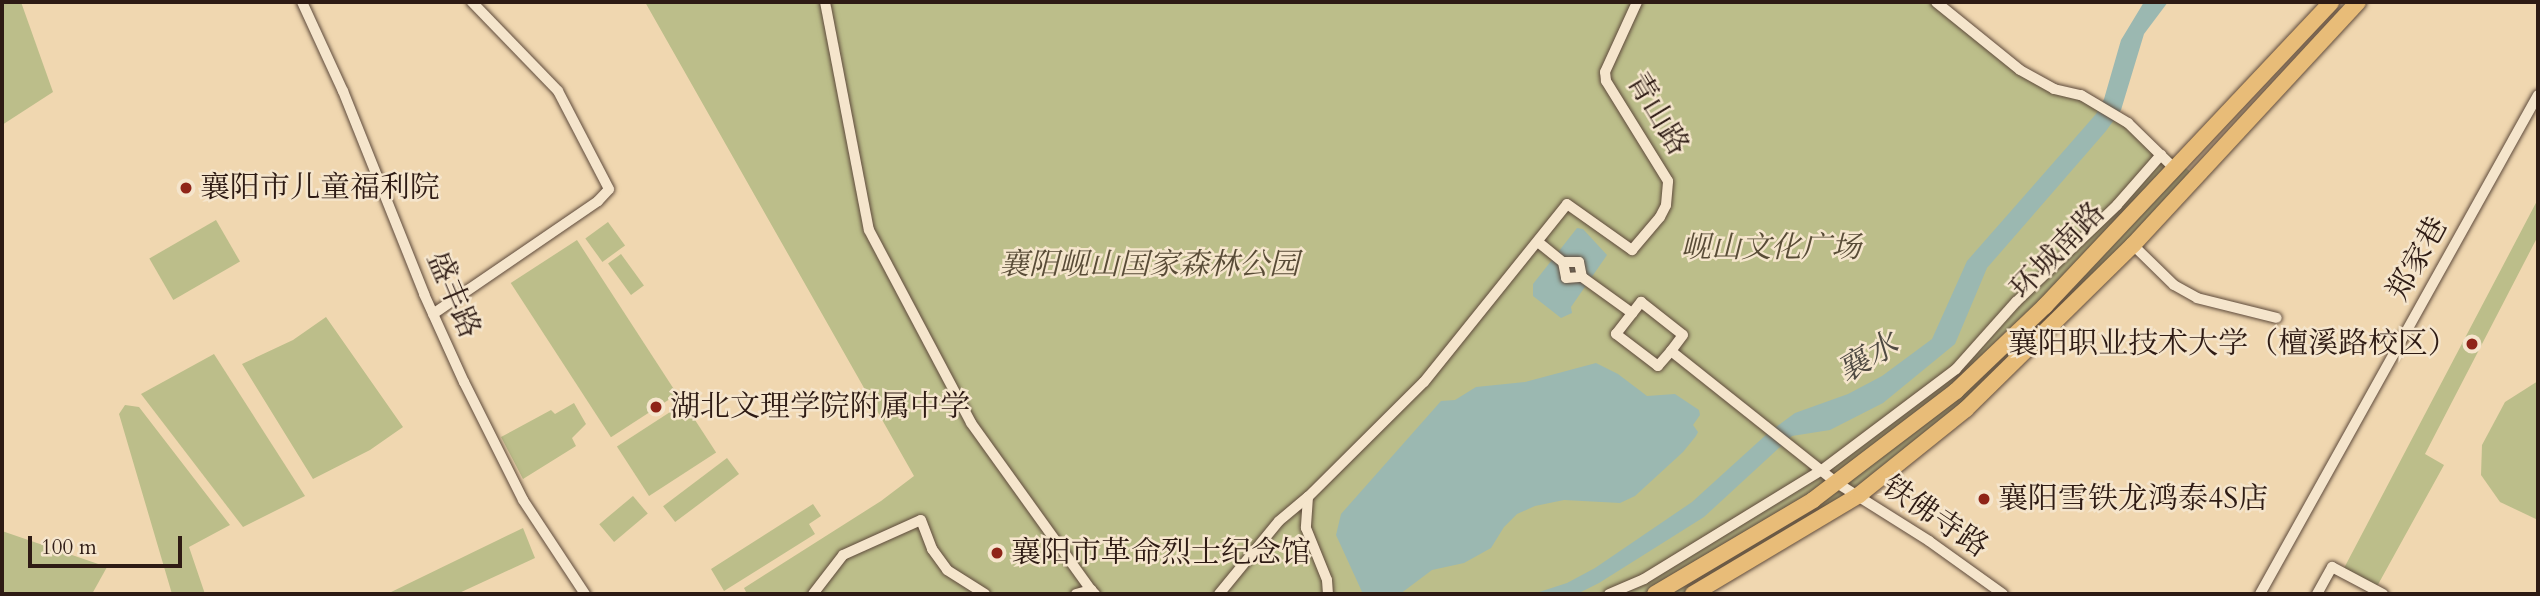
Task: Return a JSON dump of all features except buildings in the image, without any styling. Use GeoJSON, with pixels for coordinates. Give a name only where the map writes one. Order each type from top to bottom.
{"type":"FeatureCollection","features":[{"type":"Feature","properties":{"kind":"highway","name":"环城南路"},"geometry":{"type":"LineString","coordinates":[[1655,594],[1837,483],[1956,391],[2045,306],[2331,2]]}},
{"type":"Feature","properties":{"kind":"highway","name":"环城南路"},"geometry":{"type":"LineString","coordinates":[[1693,594],[1859,495],[1966,409],[2133,245],[2358,2]]}},
{"type":"Feature","properties":{"kind":"street","name":"盛丰路"},"geometry":{"type":"LineString","coordinates":[[302,2],[343,91],[433,314],[523,500],[585,594]]}},
{"type":"Feature","properties":{"kind":"street"},"geometry":{"type":"LineString","coordinates":[[433,314],[598,201],[609,189],[558,91],[472,2]]}},
{"type":"Feature","properties":{"kind":"street"},"geometry":{"type":"LineString","coordinates":[[825,2],[869,230],[971,424],[1093,592],[1076,594]]}},
{"type":"Feature","properties":{"kind":"street","name":"青山路"},"geometry":{"type":"LineString","coordinates":[[1538,242],[1567,204],[1632,250],[1665,205],[1668,181],[1606,80],[1605,72],[1609,60],[1637,2]]}},
{"type":"Feature","properties":{"kind":"street"},"geometry":{"type":"LineString","coordinates":[[1936,2],[2020,70],[2054,89],[2081,95],[2128,123],[2175,169]]}},
{"type":"Feature","properties":{"kind":"street","name":"郑家巷"},"geometry":{"type":"LineString","coordinates":[[2259,594],[2538,95]]}},
{"type":"Feature","properties":{"kind":"street"},"geometry":{"type":"LineString","coordinates":[[1609,594],[1644,579],[1822,470],[1956,369],[2016,302],[2117,205],[2161,155]]}},
{"type":"Feature","properties":{"kind":"street"},"geometry":{"type":"LineString","coordinates":[[1219,594],[1279,521],[1308,497],[1424,382],[1538,242],[1563,262],[1578,262],[1585,280],[1632,313]]}},
{"type":"Feature","properties":{"kind":"street"},"geometry":{"type":"LineString","coordinates":[[2133,245],[2174,285],[2197,298],[2277,318]]}},
{"type":"Feature","properties":{"kind":"street"},"geometry":{"type":"LineString","coordinates":[[1641,302],[1683,335],[1671,351],[1658,366],[1616,334],[1641,302]]}},
{"type":"Feature","properties":{"kind":"street","name":"铁佛寺路"},"geometry":{"type":"LineString","coordinates":[[1671,351],[1758,417],[1837,483],[1859,495],[2003,594]]}},
{"type":"Feature","properties":{"kind":"street"},"geometry":{"type":"LineString","coordinates":[[1308,497],[1306,528],[1326,580],[1328,594]]}},
{"type":"Feature","properties":{"kind":"street"},"geometry":{"type":"LineString","coordinates":[[813,594],[843,555],[920,520],[932,549],[947,570],[985,594]]}},
{"type":"Feature","properties":{"kind":"street"},"geometry":{"type":"LineString","coordinates":[[2317,594],[2332,567],[2383,594]]}},
{"type":"Feature","properties":{"kind":"green space"},"geometry":{"type":"Polygon","coordinates":[[[2,2],[21,2],[53,92],[2,125],[2,2]]]}},
{"type":"Feature","properties":{"kind":"green space"},"geometry":{"type":"Polygon","coordinates":[[[645,2],[1936,2],[2020,70],[2072,90],[2128,123],[2196,176],[2060,319],[1859,495],[1693,594],[747,594],[744,588],[881,501],[914,476],[645,2]]]}},
{"type":"Feature","properties":{"kind":"green space"},"geometry":{"type":"Polygon","coordinates":[[[2538,199],[2538,236],[2425,454],[2444,465],[2375,590],[2342,572],[2538,199]]]}},
{"type":"Feature","properties":{"kind":"green space"},"geometry":{"type":"Polygon","coordinates":[[[216,220],[240,262],[173,300],[149,258],[216,220]]]}},
{"type":"Feature","properties":{"kind":"green space"},"geometry":{"type":"Polygon","coordinates":[[[608,222],[625,245],[602,262],[585,238],[608,222]]]}},
{"type":"Feature","properties":{"kind":"green space"},"geometry":{"type":"Polygon","coordinates":[[[577,240],[677,394],[611,437],[511,283],[577,240]]]}},
{"type":"Feature","properties":{"kind":"green space"},"geometry":{"type":"Polygon","coordinates":[[[621,254],[644,286],[631,295],[608,263],[621,254]]]}},
{"type":"Feature","properties":{"kind":"green space"},"geometry":{"type":"Polygon","coordinates":[[[326,317],[403,427],[370,450],[313,479],[242,364],[293,340],[326,317]]]}},
{"type":"Feature","properties":{"kind":"green space"},"geometry":{"type":"Polygon","coordinates":[[[214,354],[305,496],[243,527],[141,394],[214,354]]]}},
{"type":"Feature","properties":{"kind":"green space"},"geometry":{"type":"Polygon","coordinates":[[[2538,381],[2538,520],[2500,502],[2481,475],[2482,445],[2505,402],[2538,381]]]}},
{"type":"Feature","properties":{"kind":"green space"},"geometry":{"type":"Polygon","coordinates":[[[574,403],[586,424],[572,438],[576,446],[523,479],[501,437],[551,410],[555,414],[574,403]]]}},
{"type":"Feature","properties":{"kind":"green space"},"geometry":{"type":"Polygon","coordinates":[[[684,403],[716,452],[649,496],[617,447],[684,403]]]}},
{"type":"Feature","properties":{"kind":"green space"},"geometry":{"type":"Polygon","coordinates":[[[125,405],[139,407],[230,525],[189,547],[205,594],[172,594],[119,414],[125,405]]]}},
{"type":"Feature","properties":{"kind":"green space"},"geometry":{"type":"Polygon","coordinates":[[[727,458],[739,474],[675,522],[663,506],[727,458]]]}},
{"type":"Feature","properties":{"kind":"green space"},"geometry":{"type":"Polygon","coordinates":[[[633,496],[648,514],[614,542],[599,524],[633,496]]]}},
{"type":"Feature","properties":{"kind":"green space"},"geometry":{"type":"Polygon","coordinates":[[[813,504],[821,516],[809,524],[815,534],[724,591],[711,569],[813,504]]]}},
{"type":"Feature","properties":{"kind":"green space"},"geometry":{"type":"Polygon","coordinates":[[[523,528],[535,558],[457,594],[387,594],[523,528]]]}},
{"type":"Feature","properties":{"kind":"green space"},"geometry":{"type":"Polygon","coordinates":[[[2,531],[107,567],[92,594],[2,594],[2,531]]]}},
{"type":"Feature","properties":{"kind":"water","name":"襄水"},"geometry":{"type":"Polygon","coordinates":[[[2144,2],[2168,2],[2144,34],[2121,110],[2106,131],[1987,268],[1955,344],[1883,403],[1830,430],[1792,436],[1704,517],[1599,583],[1577,594],[1533,594],[1567,583],[1595,568],[1692,502],[1768,433],[1795,413],[1848,394],[1882,376],[1932,339],[1967,261],[2096,114],[2104,99],[2121,40],[2144,2]]]}},
{"type":"Feature","properties":{"kind":"water"},"geometry":{"type":"Polygon","coordinates":[[[1577,228],[1583,229],[1607,255],[1571,307],[1572,313],[1561,318],[1533,296],[1533,284],[1577,228]]]}},
{"type":"Feature","properties":{"kind":"water"},"geometry":{"type":"Polygon","coordinates":[[[1596,363],[1618,374],[1647,396],[1675,394],[1699,410],[1700,415],[1693,425],[1698,432],[1683,452],[1635,496],[1620,503],[1564,500],[1535,506],[1517,514],[1504,527],[1491,548],[1464,563],[1432,570],[1400,594],[1363,594],[1336,535],[1341,514],[1441,401],[1455,400],[1476,387],[1525,382],[1596,363]]]}},
{"type":"Feature","properties":{"kind":"place","name":"襄阳市儿童福利院"},"geometry":{"type":"Point","coordinates":[186,188]}},
{"type":"Feature","properties":{"kind":"place","name":"襄阳职业技术大学（檀溪路校区）"},"geometry":{"type":"Point","coordinates":[2472,344]}},
{"type":"Feature","properties":{"kind":"place","name":"湖北文理学院附属中学"},"geometry":{"type":"Point","coordinates":[656,407]}},
{"type":"Feature","properties":{"kind":"place","name":"襄阳雪铁龙鸿泰4S店"},"geometry":{"type":"Point","coordinates":[1984,499]}},
{"type":"Feature","properties":{"kind":"place","name":"襄阳市革命烈士纪念馆"},"geometry":{"type":"Point","coordinates":[997,553]}},
{"type":"Feature","properties":{"kind":"park label","name":"岘山文化广场"},"geometry":{"type":"Point","coordinates":[1771,248]}},
{"type":"Feature","properties":{"kind":"park label","name":"襄阳岘山国家森林公园"},"geometry":{"type":"Point","coordinates":[1149,265]}}]}
